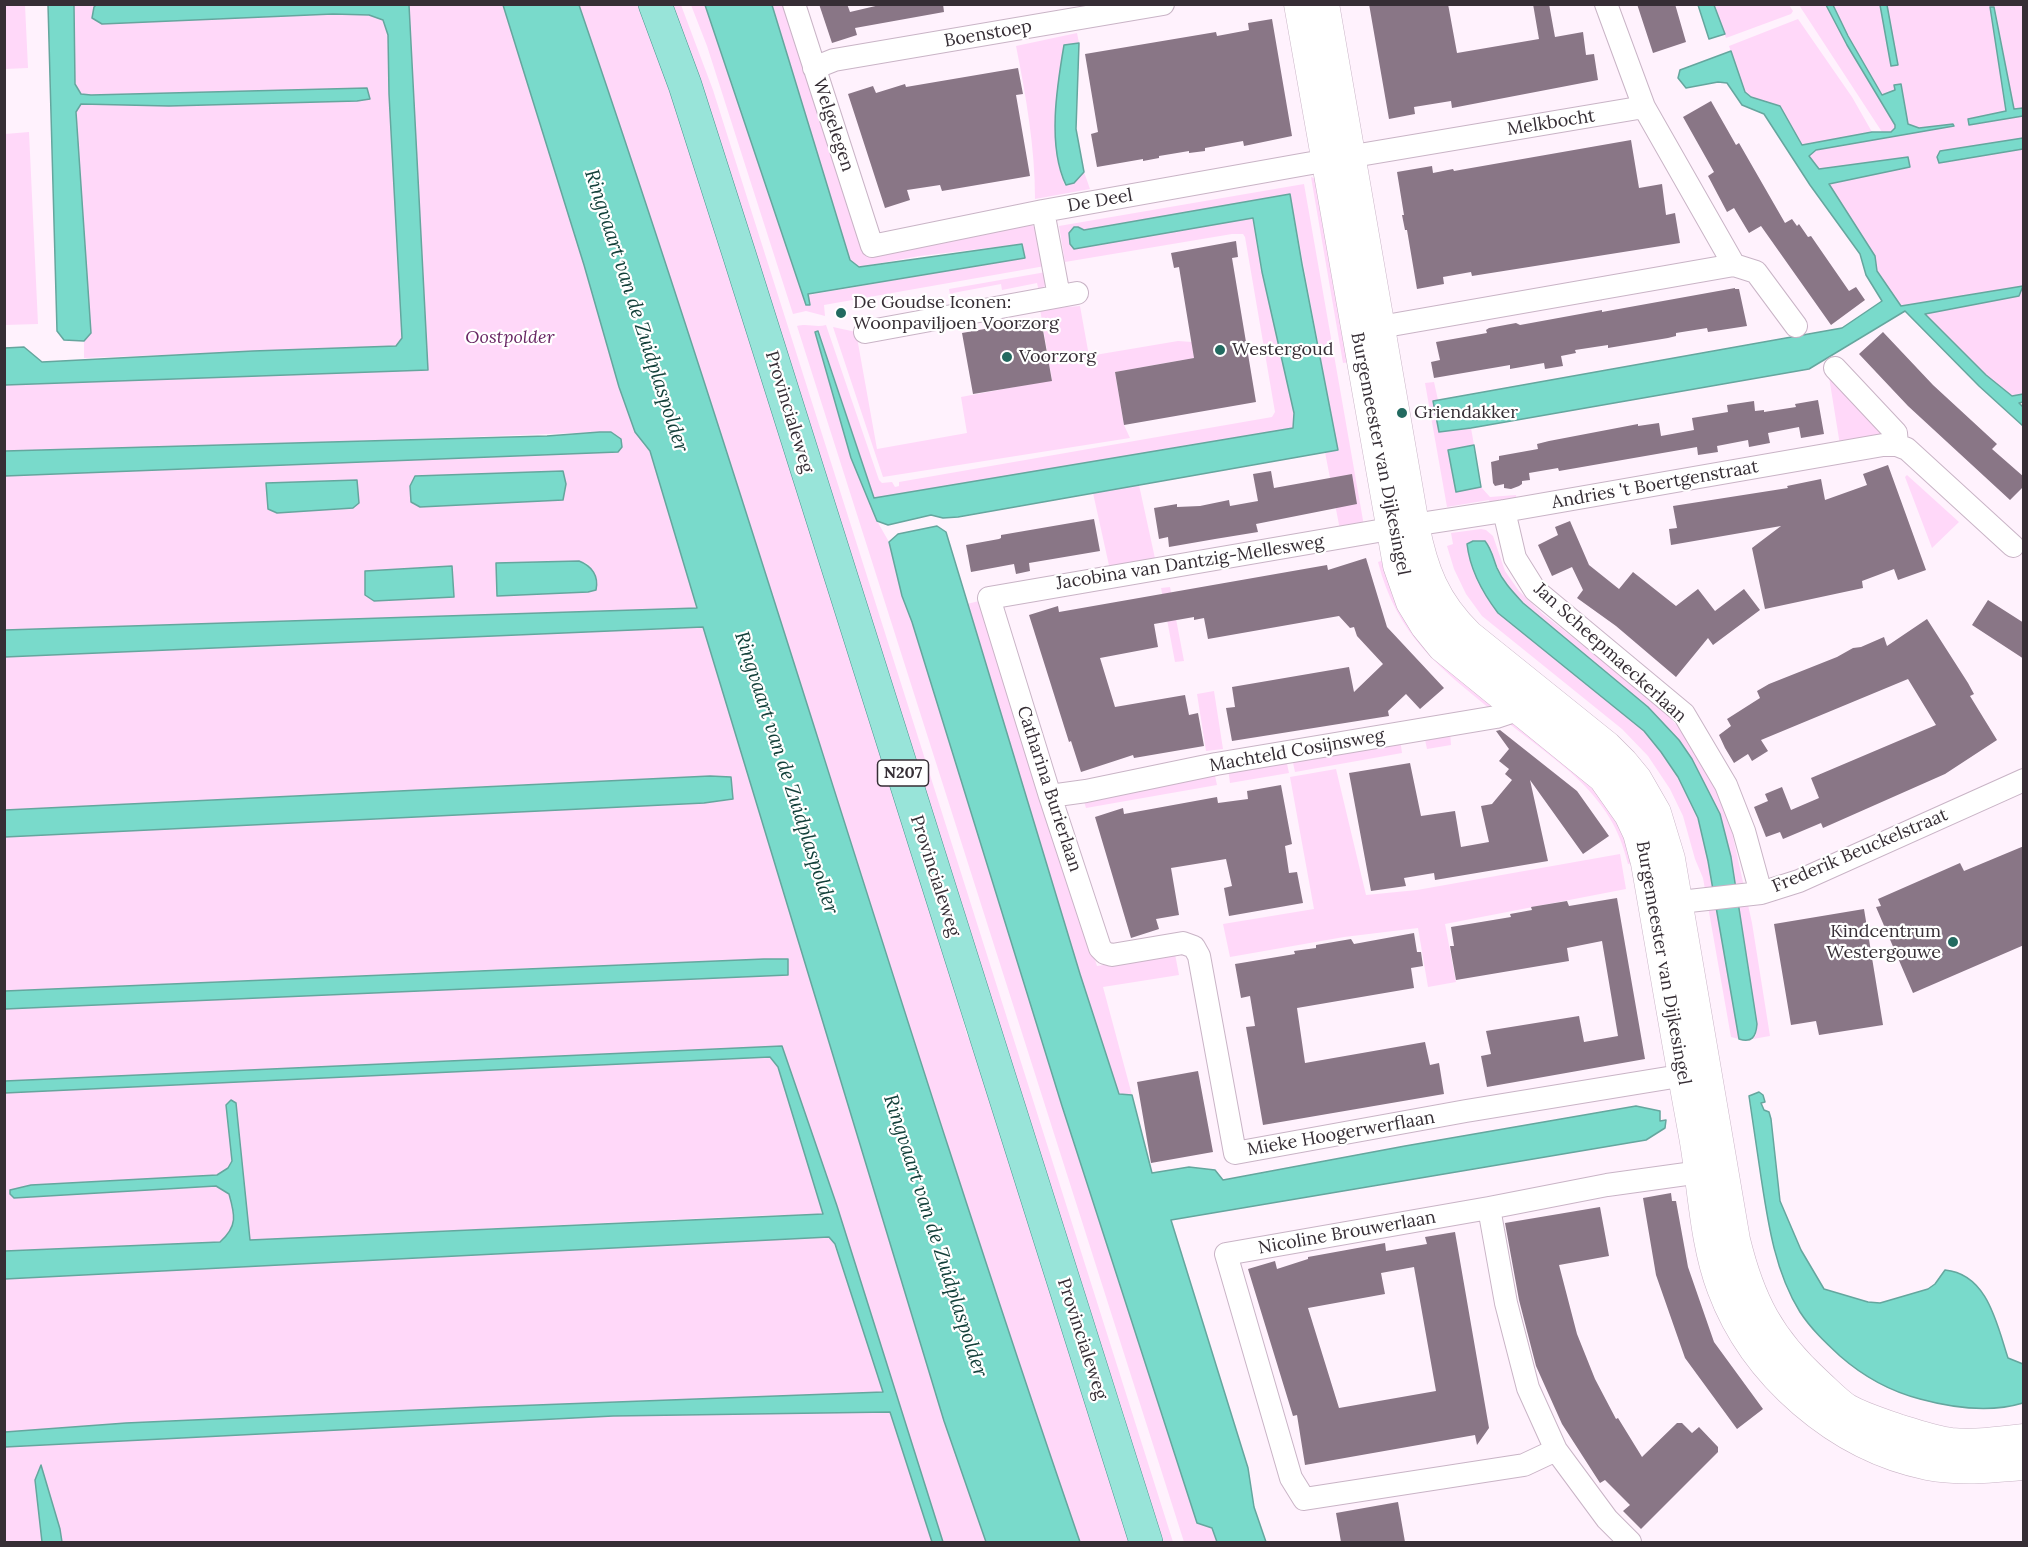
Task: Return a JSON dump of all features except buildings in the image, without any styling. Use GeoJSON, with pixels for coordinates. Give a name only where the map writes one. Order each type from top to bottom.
{"type":"FeatureCollection","features":[{"type":"Feature","properties":{"kind":"main road","name":"Provincialeweg"},"geometry":{"type":"LineString","coordinates":[[655,4],[685,86],[736,245],[1146,1542]]}},
{"type":"Feature","properties":{"kind":"street","name":"Welgelegen"},"geometry":{"type":"LineString","coordinates":[[794,4],[872,246]]}},
{"type":"Feature","properties":{"kind":"street","name":"Boenstoep"},"geometry":{"type":"LineString","coordinates":[[814,68],[834,60],[1163,4]]}},
{"type":"Feature","properties":{"kind":"street","name":"Burgemeester van Dijkesingel"},"geometry":{"type":"LineString","coordinates":[[1300,4],[1338,158]]}},
{"type":"Feature","properties":{"kind":"street","name":"Burgemeester van Dijkesingel"},"geometry":{"type":"LineString","coordinates":[[1323,4],[1338,158],[1402,527],[1399,566],[1412,602],[1443,646],[1527,700],[1604,777],[1618,794],[1639,832],[1647,863],[1666,904],[1712,1170],[1751,1297],[1777,1342],[1796,1365],[1848,1410],[1913,1435],[1949,1444],[2024,1440]]}},
{"type":"Feature","properties":{"kind":"street"},"geometry":{"type":"LineString","coordinates":[[1606,4],[1644,107],[1734,266]]}},
{"type":"Feature","properties":{"kind":"street","name":"Melkbocht"},"geometry":{"type":"LineString","coordinates":[[1338,158],[1644,107]]}},
{"type":"Feature","properties":{"kind":"street","name":"De Deel"},"geometry":{"type":"LineString","coordinates":[[872,246],[1043,211],[1338,158]]}},
{"type":"Feature","properties":{"kind":"street"},"geometry":{"type":"LineString","coordinates":[[865,332],[1068,295],[1043,211]]}},
{"type":"Feature","properties":{"kind":"street"},"geometry":{"type":"LineString","coordinates":[[1367,329],[1734,266],[1756,272],[1796,326]]}},
{"type":"Feature","properties":{"kind":"street"},"geometry":{"type":"LineString","coordinates":[[1835,368],[1896,433],[1897,446],[1907,450],[2013,546]]}},
{"type":"Feature","properties":{"kind":"street","name":"Andries 't Boertgenstraat"},"geometry":{"type":"LineString","coordinates":[[1402,527],[1504,512],[1883,445],[1897,446]]}},
{"type":"Feature","properties":{"kind":"street","name":"Jan Scheepmaeckerlaan"},"geometry":{"type":"LineString","coordinates":[[1504,512],[1515,558],[1535,590],[1684,714],[1726,785],[1744,831],[1761,893]]}},
{"type":"Feature","properties":{"kind":"street","name":"Jacobina van Dantzig-Mellesweg"},"geometry":{"type":"LineString","coordinates":[[989,598],[1402,527]]}},
{"type":"Feature","properties":{"kind":"street","name":"Catharina Burierlaan"},"geometry":{"type":"LineString","coordinates":[[989,598],[1100,948],[1112,955],[1131,951]]}},
{"type":"Feature","properties":{"kind":"street","name":"Machteld Cosijnsweg"},"geometry":{"type":"LineString","coordinates":[[1050,795],[1086,791],[1216,764],[1474,722],[1496,717],[1527,700]]}},
{"type":"Feature","properties":{"kind":"street","name":"Frederik Beuckelstraat"},"geometry":{"type":"LineString","coordinates":[[1666,904],[1761,893],[1799,881],[2024,780]]}},
{"type":"Feature","properties":{"kind":"street","name":"Mieke Hoogerwerflaan"},"geometry":{"type":"LineString","coordinates":[[1131,951],[1203,942],[1199,956],[1234,1153],[1694,1073]]}},
{"type":"Feature","properties":{"kind":"street","name":"Burgemeester van Dijkesingel"},"geometry":{"type":"LineString","coordinates":[[1712,1170],[1712,1252],[1722,1286],[1734,1316],[1757,1354],[1781,1381],[1844,1432],[1906,1458],[1951,1467],[1980,1468],[2024,1464]]}},
{"type":"Feature","properties":{"kind":"street","name":"Nicoline Brouwerlaan"},"geometry":{"type":"LineString","coordinates":[[1556,1450],[1524,1465],[1304,1499],[1291,1478],[1226,1254],[1607,1185],[1712,1170]]}},
{"type":"Feature","properties":{"kind":"street"},"geometry":{"type":"LineString","coordinates":[[1489,1208],[1506,1302],[1528,1388],[1556,1450],[1607,1519],[1630,1542]]}},
{"type":"Feature","properties":{"kind":"green space"},"geometry":{"type":"Polygon","coordinates":[[[4,5],[25,5],[28,68],[5,69],[4,5]]]}},
{"type":"Feature","properties":{"kind":"green space"},"geometry":{"type":"Polygon","coordinates":[[[74,5],[369,15],[383,20],[388,34],[402,338],[396,346],[84,358],[84,341],[91,332],[76,112],[81,104],[169,106],[369,99],[366,88],[80,94],[75,84],[74,5]]]}},
{"type":"Feature","properties":{"kind":"green space","name":"Oostpolder"},"geometry":{"type":"Polygon","coordinates":[[[397,5],[507,5],[643,444],[650,451],[697,608],[5,630],[4,476],[618,452],[622,441],[602,432],[5,454],[5,368],[414,354],[397,5]],[[579,561],[496,563],[497,595],[595,590],[597,581],[588,564],[579,561]]]}},
{"type":"Feature","properties":{"kind":"green space"},"geometry":{"type":"Polygon","coordinates":[[[579,5],[643,5],[954,987],[967,1035],[986,1069],[1136,1542],[1080,1542],[952,1159],[644,196],[579,5]]]}},
{"type":"Feature","properties":{"kind":"green space"},"geometry":{"type":"Polygon","coordinates":[[[666,5],[681,5],[713,90],[1173,1542],[1158,1542],[1132,1460],[1124,1415],[1106,1361],[1091,1335],[845,559],[838,514],[821,460],[666,5]]]}},
{"type":"Feature","properties":{"kind":"green space"},"geometry":{"type":"Polygon","coordinates":[[[691,5],[705,5],[806,305],[810,304],[808,295],[1024,258],[1021,244],[920,256],[859,267],[850,260],[772,5],[787,5],[867,252],[1032,225],[1038,231],[1045,266],[824,305],[825,316],[806,311],[793,314],[707,46],[691,5]]]}},
{"type":"Feature","properties":{"kind":"green space"},"geometry":{"type":"Polygon","coordinates":[[[1714,5],[1789,5],[1793,11],[1791,14],[1726,38],[1714,5]]]}},
{"type":"Feature","properties":{"kind":"green space"},"geometry":{"type":"Polygon","coordinates":[[[1799,5],[1826,5],[1895,125],[1891,132],[1882,132],[1799,5]]]}},
{"type":"Feature","properties":{"kind":"green space"},"geometry":{"type":"Polygon","coordinates":[[[1833,5],[1880,5],[1891,66],[1898,65],[1887,5],[2023,5],[2023,108],[2014,110],[1995,7],[1991,7],[2006,111],[1969,119],[1970,125],[2023,116],[2023,138],[1940,151],[1940,163],[2023,149],[2023,394],[2012,396],[1986,375],[1924,314],[2018,296],[2022,286],[1901,306],[1877,271],[1875,256],[1828,183],[1909,167],[1819,169],[1809,156],[1816,150],[1954,126],[1953,124],[1919,128],[1907,124],[1901,84],[1895,90],[1882,95],[1833,5]]]}},
{"type":"Feature","properties":{"kind":"green space"},"geometry":{"type":"Polygon","coordinates":[[[1798,19],[1852,97],[1872,132],[1802,145],[1780,106],[1751,97],[1745,92],[1729,46],[1798,19]]]}},
{"type":"Feature","properties":{"kind":"green space"},"geometry":{"type":"Polygon","coordinates":[[[1077,33],[1079,43],[1064,45],[1055,134],[1060,169],[1065,185],[1074,183],[1084,172],[1090,189],[1035,199],[1029,122],[1016,46],[1077,33]]]}},
{"type":"Feature","properties":{"kind":"green space"},"geometry":{"type":"Polygon","coordinates":[[[29,132],[38,324],[5,325],[5,134],[29,132]]]}},
{"type":"Feature","properties":{"kind":"green space"},"geometry":{"type":"Polygon","coordinates":[[[1311,177],[1317,179],[1356,361],[1343,363],[1311,177]]]}},
{"type":"Feature","properties":{"kind":"green space"},"geometry":{"type":"Polygon","coordinates":[[[1304,184],[1364,526],[1340,530],[1325,452],[1338,450],[1290,194],[1083,230],[1074,227],[1069,233],[1070,244],[1075,249],[1253,218],[1294,413],[1293,428],[874,498],[819,331],[815,332],[851,458],[877,521],[889,542],[902,596],[1217,1542],[1184,1542],[797,326],[826,325],[879,480],[882,483],[892,482],[895,487],[899,486],[899,482],[1272,417],[1275,412],[1243,234],[1065,262],[1059,226],[1304,184]]]}},
{"type":"Feature","properties":{"kind":"green space"},"geometry":{"type":"Polygon","coordinates":[[[1046,272],[1047,283],[1039,292],[1037,283],[1002,290],[1001,284],[953,293],[956,307],[952,307],[949,289],[1046,272]]]}},
{"type":"Feature","properties":{"kind":"green space"},"geometry":{"type":"Polygon","coordinates":[[[1080,306],[1089,356],[1178,341],[1192,342],[1194,358],[1115,372],[1124,425],[1130,438],[883,477],[833,327],[856,332],[877,449],[967,433],[961,397],[1052,380],[1040,309],[1080,306]]]}},
{"type":"Feature","properties":{"kind":"green space"},"geometry":{"type":"Polygon","coordinates":[[[1829,377],[1886,433],[1840,445],[1829,377]]]}},
{"type":"Feature","properties":{"kind":"green space"},"geometry":{"type":"Polygon","coordinates":[[[1434,382],[1438,400],[1434,401],[1439,431],[1471,428],[1474,445],[1448,451],[1456,492],[1481,487],[1490,497],[1516,495],[1517,501],[1491,505],[1489,500],[1447,507],[1425,383],[1434,382]]]}},
{"type":"Feature","properties":{"kind":"green space"},"geometry":{"type":"Polygon","coordinates":[[[1907,475],[1959,522],[1932,548],[1905,477],[1907,475]]]}},
{"type":"Feature","properties":{"kind":"green space"},"geometry":{"type":"Polygon","coordinates":[[[1139,485],[1156,563],[1110,570],[1093,493],[1139,485]]]}},
{"type":"Feature","properties":{"kind":"green space"},"geometry":{"type":"Polygon","coordinates":[[[1481,529],[1493,536],[1505,571],[1519,591],[1543,614],[1659,705],[1680,729],[1710,772],[1728,814],[1752,923],[1770,1036],[1753,1039],[1756,1035],[1757,1024],[1731,857],[1720,814],[1692,759],[1679,740],[1648,707],[1523,603],[1503,578],[1491,548],[1498,613],[1644,731],[1678,777],[1698,818],[1708,861],[1739,1039],[1731,1037],[1703,878],[1683,816],[1670,789],[1648,756],[1622,729],[1482,616],[1466,594],[1454,569],[1447,546],[1453,544],[1451,533],[1481,529]]]}},
{"type":"Feature","properties":{"kind":"green space"},"geometry":{"type":"Polygon","coordinates":[[[1384,560],[1489,690],[1495,713],[1438,665],[1409,630],[1386,588],[1378,562],[1384,560]]]}},
{"type":"Feature","properties":{"kind":"green space"},"geometry":{"type":"Polygon","coordinates":[[[1170,587],[1184,661],[1175,662],[1161,588],[1170,587]]]}},
{"type":"Feature","properties":{"kind":"green space"},"geometry":{"type":"Polygon","coordinates":[[[983,600],[1097,966],[1175,954],[1179,975],[1103,987],[1132,1095],[1119,1095],[967,604],[983,600]]]}},
{"type":"Feature","properties":{"kind":"green space"},"geometry":{"type":"Polygon","coordinates":[[[703,627],[805,961],[1004,1542],[938,1542],[782,1046],[5,1081],[5,997],[788,959],[5,991],[5,837],[732,800],[551,783],[5,810],[5,657],[703,627]]]}},
{"type":"Feature","properties":{"kind":"green space"},"geometry":{"type":"Polygon","coordinates":[[[1214,691],[1223,749],[1206,751],[1197,694],[1214,691]]]}},
{"type":"Feature","properties":{"kind":"green space"},"geometry":{"type":"Polygon","coordinates":[[[1513,720],[1597,789],[1642,862],[1628,864],[1610,818],[1596,799],[1564,766],[1506,721],[1513,720]]]}},
{"type":"Feature","properties":{"kind":"green space"},"geometry":{"type":"Polygon","coordinates":[[[1450,731],[1451,745],[1427,749],[1424,735],[1450,731]]]}},
{"type":"Feature","properties":{"kind":"green space"},"geometry":{"type":"Polygon","coordinates":[[[1400,739],[1402,753],[1295,772],[1292,758],[1400,739]]]}},
{"type":"Feature","properties":{"kind":"green space"},"geometry":{"type":"Polygon","coordinates":[[[1286,759],[1289,773],[1230,783],[1228,769],[1286,759]]]}},
{"type":"Feature","properties":{"kind":"green space"},"geometry":{"type":"Polygon","coordinates":[[[1336,769],[1366,895],[1417,890],[1620,854],[1626,889],[1445,924],[1456,982],[1428,987],[1418,928],[1344,937],[1230,957],[1223,924],[1314,909],[1290,777],[1336,769]]]}},
{"type":"Feature","properties":{"kind":"green space"},"geometry":{"type":"Polygon","coordinates":[[[1214,771],[1217,785],[1086,808],[1082,795],[1214,771]]]}},
{"type":"Feature","properties":{"kind":"green space"},"geometry":{"type":"Polygon","coordinates":[[[770,1057],[778,1067],[823,1214],[249,1240],[236,1104],[226,1105],[232,1161],[228,1168],[217,1175],[31,1185],[14,1198],[216,1186],[229,1194],[234,1215],[230,1231],[220,1242],[5,1251],[4,1093],[770,1057]]]}},
{"type":"Feature","properties":{"kind":"green space"},"geometry":{"type":"Polygon","coordinates":[[[829,1237],[834,1244],[884,1392],[126,1423],[5,1432],[5,1279],[829,1237]]]}},
{"type":"Feature","properties":{"kind":"green space"},"geometry":{"type":"Polygon","coordinates":[[[890,1412],[932,1542],[62,1542],[41,1466],[35,1480],[42,1542],[5,1542],[4,1447],[613,1416],[890,1412]]]}},
{"type":"Feature","properties":{"kind":"water"},"geometry":{"type":"Polygon","coordinates":[[[97,4],[409,5],[428,370],[5,385],[5,348],[24,347],[42,362],[396,346],[402,338],[388,35],[383,20],[369,15],[333,14],[102,24],[92,18],[94,7],[97,4]]]}},
{"type":"Feature","properties":{"kind":"water"},"geometry":{"type":"Polygon","coordinates":[[[48,5],[74,5],[75,84],[81,94],[367,88],[370,99],[169,106],[81,104],[76,112],[91,333],[84,341],[64,340],[57,331],[48,5]]]}},
{"type":"Feature","properties":{"kind":"water","name":"Ringvaart van de Zuidplaspolder"},"geometry":{"type":"Polygon","coordinates":[[[503,5],[579,5],[644,197],[952,1159],[1080,1542],[986,1542],[944,1421],[703,627],[5,657],[5,630],[697,608],[650,451],[635,432],[619,387],[584,265],[503,5]]]}},
{"type":"Feature","properties":{"kind":"water"},"geometry":{"type":"Polygon","coordinates":[[[705,5],[772,5],[850,260],[859,267],[1022,244],[1025,258],[808,294],[810,305],[806,305],[705,5]]]}},
{"type":"Feature","properties":{"kind":"water"},"geometry":{"type":"Polygon","coordinates":[[[1698,5],[1714,5],[1725,34],[1709,39],[1698,5]]]}},
{"type":"Feature","properties":{"kind":"water"},"geometry":{"type":"Polygon","coordinates":[[[1826,5],[1833,5],[1882,95],[1895,90],[1894,85],[1901,84],[1908,124],[1919,128],[1953,124],[1954,126],[1816,150],[1809,156],[1819,169],[1908,157],[1910,167],[1829,184],[1875,256],[1877,271],[1901,306],[2023,286],[2019,296],[1925,314],[1986,375],[2012,396],[2023,394],[2023,402],[2019,403],[2023,407],[2023,426],[1979,386],[1905,311],[1809,369],[1439,432],[1433,401],[1842,328],[1882,301],[1866,275],[1860,254],[1810,185],[1764,114],[1742,105],[1727,83],[1718,82],[1686,88],[1678,78],[1680,70],[1731,51],[1745,92],[1751,97],[1780,106],[1802,145],[1872,132],[1891,132],[1895,125],[1826,5]]]}},
{"type":"Feature","properties":{"kind":"water"},"geometry":{"type":"Polygon","coordinates":[[[1880,5],[1887,5],[1898,65],[1891,66],[1880,5]]]}},
{"type":"Feature","properties":{"kind":"water"},"geometry":{"type":"Polygon","coordinates":[[[1990,7],[1994,7],[2014,109],[2023,108],[2023,116],[1969,125],[1968,119],[2006,111],[1990,7]]]}},
{"type":"Feature","properties":{"kind":"water"},"geometry":{"type":"Polygon","coordinates":[[[1079,43],[1076,129],[1084,172],[1074,183],[1066,185],[1057,152],[1055,116],[1064,45],[1079,43]]]}},
{"type":"Feature","properties":{"kind":"water"},"geometry":{"type":"Polygon","coordinates":[[[2023,138],[2023,149],[1939,163],[1937,157],[1940,151],[2023,138]]]}},
{"type":"Feature","properties":{"kind":"water"},"geometry":{"type":"Polygon","coordinates":[[[1290,194],[1338,450],[958,517],[943,518],[931,515],[888,525],[877,521],[851,458],[815,332],[818,331],[874,498],[1293,428],[1294,413],[1262,272],[1253,218],[1074,249],[1070,244],[1069,233],[1074,227],[1084,230],[1290,194]]]}},
{"type":"Feature","properties":{"kind":"water"},"geometry":{"type":"Polygon","coordinates":[[[611,432],[621,439],[622,447],[618,452],[5,476],[5,451],[547,436],[611,432]]]}},
{"type":"Feature","properties":{"kind":"water"},"geometry":{"type":"Polygon","coordinates":[[[1474,445],[1481,487],[1456,492],[1448,450],[1474,445]]]}},
{"type":"Feature","properties":{"kind":"water"},"geometry":{"type":"Polygon","coordinates":[[[563,471],[566,484],[563,500],[420,507],[411,502],[410,486],[415,476],[563,471]]]}},
{"type":"Feature","properties":{"kind":"water"},"geometry":{"type":"Polygon","coordinates":[[[357,480],[359,503],[353,508],[277,513],[268,509],[266,483],[357,480]]]}},
{"type":"Feature","properties":{"kind":"water"},"geometry":{"type":"Polygon","coordinates":[[[937,526],[946,532],[1080,974],[1119,1094],[1132,1095],[1152,1173],[1189,1167],[1215,1170],[1223,1180],[1636,1106],[1660,1111],[1660,1121],[1666,1120],[1665,1128],[1646,1140],[1171,1220],[1248,1468],[1254,1507],[1266,1542],[1217,1542],[1212,1528],[1197,1523],[1062,1106],[902,596],[889,542],[898,534],[937,526]]]}},
{"type":"Feature","properties":{"kind":"water"},"geometry":{"type":"Polygon","coordinates":[[[1473,541],[1485,541],[1502,578],[1523,603],[1648,707],[1679,740],[1692,759],[1720,814],[1731,857],[1757,1024],[1752,1038],[1739,1039],[1708,861],[1698,818],[1678,777],[1644,731],[1498,613],[1474,572],[1467,544],[1473,541]]]}},
{"type":"Feature","properties":{"kind":"water"},"geometry":{"type":"Polygon","coordinates":[[[579,561],[594,572],[596,590],[497,596],[496,563],[579,561]]]}},
{"type":"Feature","properties":{"kind":"water"},"geometry":{"type":"Polygon","coordinates":[[[452,566],[454,597],[374,601],[365,595],[365,571],[452,566]]]}},
{"type":"Feature","properties":{"kind":"water"},"geometry":{"type":"Polygon","coordinates":[[[710,776],[731,777],[733,799],[704,803],[5,837],[5,810],[710,776]]]}},
{"type":"Feature","properties":{"kind":"water"},"geometry":{"type":"Polygon","coordinates":[[[788,959],[788,975],[5,1009],[5,991],[788,959]]]}},
{"type":"Feature","properties":{"kind":"water"},"geometry":{"type":"Polygon","coordinates":[[[782,1046],[837,1206],[943,1542],[932,1542],[890,1412],[613,1416],[5,1447],[5,1432],[126,1423],[883,1392],[835,1244],[829,1237],[5,1279],[5,1251],[220,1242],[230,1231],[234,1214],[229,1194],[216,1186],[14,1198],[10,1190],[31,1185],[217,1175],[228,1168],[232,1161],[226,1105],[231,1100],[236,1103],[250,1240],[823,1214],[778,1067],[770,1057],[5,1093],[5,1081],[782,1046]]]}},
{"type":"Feature","properties":{"kind":"water"},"geometry":{"type":"Polygon","coordinates":[[[1759,1092],[1763,1095],[1765,1102],[1761,1103],[1764,1110],[1769,1112],[1771,1119],[1780,1201],[1801,1250],[1824,1289],[1868,1302],[1880,1303],[1928,1289],[1935,1284],[1945,1270],[1960,1274],[1981,1291],[1988,1303],[2008,1358],[2023,1364],[2023,1403],[1985,1409],[1945,1405],[1909,1396],[1877,1382],[1858,1370],[1814,1330],[1791,1297],[1774,1247],[1749,1096],[1759,1092]]]}},
{"type":"Feature","properties":{"kind":"water"},"geometry":{"type":"Polygon","coordinates":[[[41,1465],[62,1542],[42,1542],[35,1480],[41,1465]]]}},
{"type":"Feature","properties":{"kind":"place","name":"De Goudse Iconen: Woonpaviljoen Voorzorg"},"geometry":{"type":"Point","coordinates":[841,313]}},
{"type":"Feature","properties":{"kind":"place","name":"Westergoud"},"geometry":{"type":"Point","coordinates":[1220,350]}},
{"type":"Feature","properties":{"kind":"place","name":"Voorzorg"},"geometry":{"type":"Point","coordinates":[1007,357]}},
{"type":"Feature","properties":{"kind":"place","name":"Griendakker"},"geometry":{"type":"Point","coordinates":[1402,413]}},
{"type":"Feature","properties":{"kind":"place","name":"Kindcentrum Westergouwe"},"geometry":{"type":"Point","coordinates":[1953,942]}}]}
